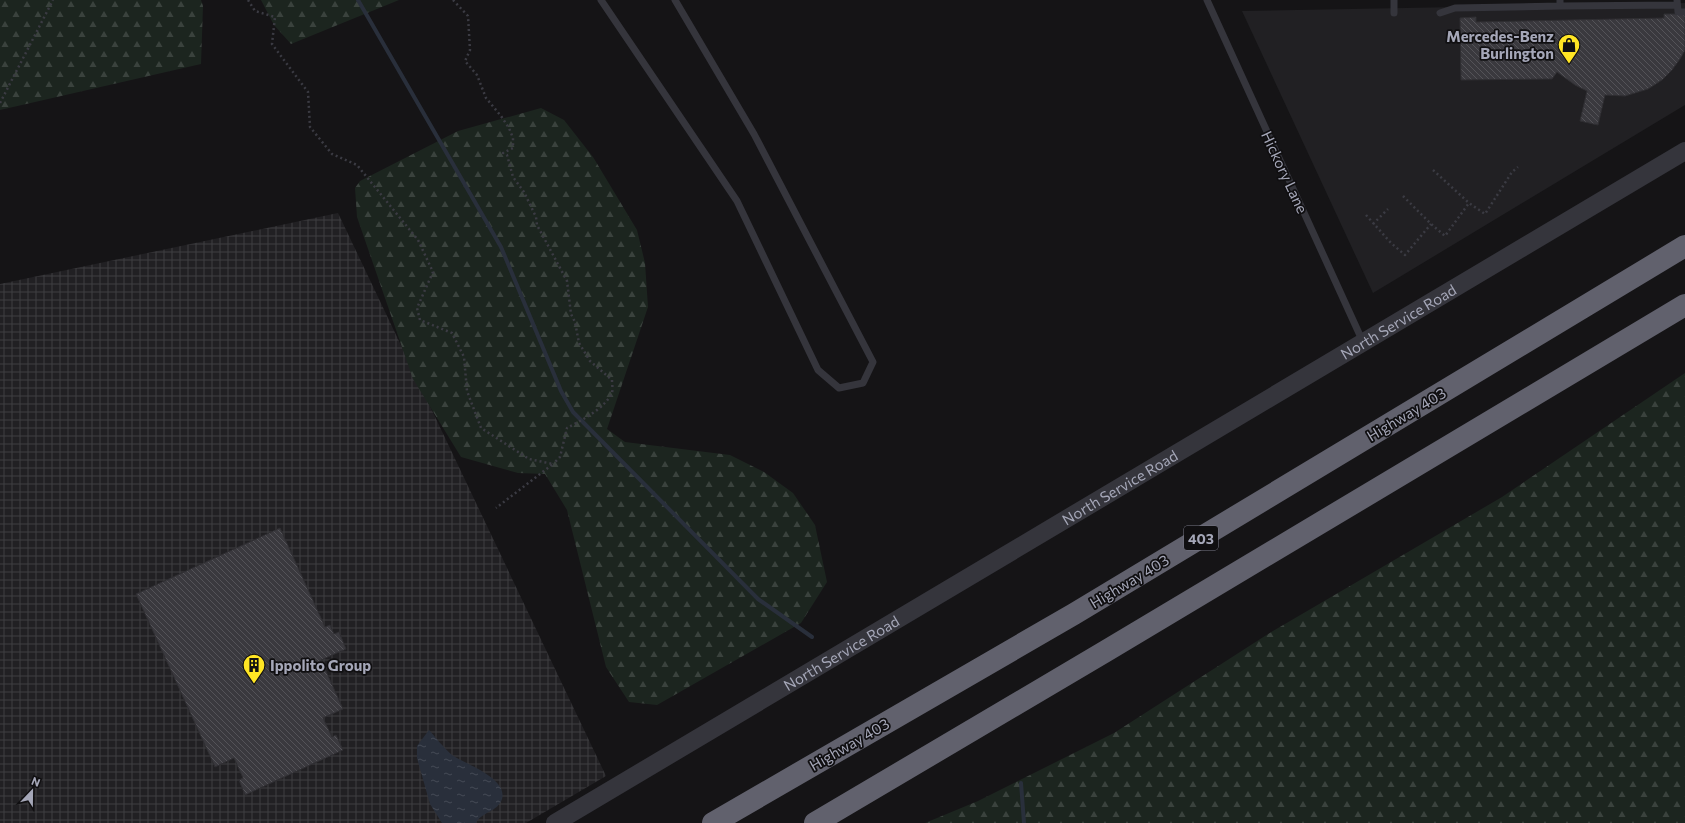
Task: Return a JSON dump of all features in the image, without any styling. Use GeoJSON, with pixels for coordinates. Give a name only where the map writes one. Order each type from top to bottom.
{"type":"FeatureCollection","features":[{"type":"Feature","properties":{"kind":"highway","name":"Highway 403"},"geometry":{"type":"LineString","coordinates":[[713,823],[1074,614],[1685,246]]}},
{"type":"Feature","properties":{"kind":"highway"},"geometry":{"type":"LineString","coordinates":[[815,823],[1685,305]]}},
{"type":"Feature","properties":{"kind":"street","name":"North Service Road"},"geometry":{"type":"LineString","coordinates":[[555,823],[1364,344],[1685,151]]}},
{"type":"Feature","properties":{"kind":"lane"},"geometry":{"type":"LineString","coordinates":[[601,0],[737,201],[818,370],[839,388],[863,383],[873,362],[754,134],[675,0]]}},
{"type":"Feature","properties":{"kind":"lane","name":"Hickory Lane"},"geometry":{"type":"LineString","coordinates":[[1207,0],[1364,344]]}},
{"type":"Feature","properties":{"kind":"lane"},"geometry":{"type":"LineString","coordinates":[[1394,0],[1394,13]]}},
{"type":"Feature","properties":{"kind":"lane"},"geometry":{"type":"LineString","coordinates":[[1440,13],[1455,8],[1560,3],[1677,3],[1678,12],[1685,12]]}},
{"type":"Feature","properties":{"kind":"path"},"geometry":{"type":"LineString","coordinates":[[0,103],[53,0]]}},
{"type":"Feature","properties":{"kind":"path"},"geometry":{"type":"LineString","coordinates":[[248,0],[255,11],[275,17],[272,44],[308,92],[310,128],[332,154],[357,165],[418,240],[433,272],[417,308],[420,320],[452,333],[464,357],[467,390],[481,428],[529,460],[553,464]]}},
{"type":"Feature","properties":{"kind":"path"},"geometry":{"type":"LineString","coordinates":[[453,0],[468,16],[470,50],[465,61],[476,75],[486,98],[501,116],[513,138],[513,148],[503,153],[507,155],[513,177],[524,192],[536,217],[537,225],[566,281],[571,314],[575,322],[579,343],[590,361],[612,380],[612,391],[604,403],[579,422],[567,428],[560,457],[496,508]]}},
{"type":"Feature","properties":{"kind":"path"},"geometry":{"type":"LineString","coordinates":[[1434,170],[1469,203],[1485,214],[1512,172],[1518,167]]}},
{"type":"Feature","properties":{"kind":"path"},"geometry":{"type":"LineString","coordinates":[[1403,196],[1445,236],[1469,203]]}},
{"type":"Feature","properties":{"kind":"path"},"geometry":{"type":"LineString","coordinates":[[1373,224],[1388,210]]}},
{"type":"Feature","properties":{"kind":"path"},"geometry":{"type":"LineString","coordinates":[[1366,215],[1390,243],[1405,255],[1431,224]]}},
{"type":"Feature","properties":{"kind":"shaded area"},"geometry":{"type":"Polygon","coordinates":[[[1685,3],[1685,105],[1373,293],[1242,11],[1685,3]]]}},
{"type":"Feature","properties":{"kind":"shaded area"},"geometry":{"type":"Polygon","coordinates":[[[338,213],[606,776],[526,823],[0,823],[0,284],[338,213]]]}},
{"type":"Feature","properties":{"kind":"green space"},"geometry":{"type":"Polygon","coordinates":[[[0,0],[201,0],[203,6],[201,64],[0,110],[0,0]]]}},
{"type":"Feature","properties":{"kind":"green space"},"geometry":{"type":"Polygon","coordinates":[[[261,0],[399,0],[291,44],[274,25],[261,0]]]}},
{"type":"Feature","properties":{"kind":"green space"},"geometry":{"type":"Polygon","coordinates":[[[541,108],[564,120],[593,157],[637,230],[645,263],[648,307],[607,429],[625,442],[730,455],[764,472],[793,493],[815,525],[827,582],[801,623],[657,705],[629,702],[606,667],[567,510],[545,474],[518,473],[461,457],[413,379],[357,217],[355,188],[360,181],[458,131],[541,108]]]}},
{"type":"Feature","properties":{"kind":"green space"},"geometry":{"type":"Polygon","coordinates":[[[1685,373],[1685,823],[925,823],[978,801],[1114,733],[1268,634],[1502,497],[1685,373]]]}},
{"type":"Feature","properties":{"kind":"water"},"geometry":{"type":"Polygon","coordinates":[[[429,730],[452,755],[484,772],[499,785],[502,791],[502,799],[500,803],[497,807],[478,819],[476,823],[442,823],[430,804],[417,758],[417,746],[429,730]]]}},
{"type":"Feature","properties":{"kind":"building","name":"Mercedes-Benz Burlington"},"geometry":{"type":"Polygon","coordinates":[[[1664,14],[1685,14],[1685,50],[1680,59],[1662,80],[1648,89],[1625,96],[1605,95],[1598,125],[1580,121],[1587,91],[1575,85],[1557,72],[1552,79],[1461,80],[1460,18],[1476,17],[1476,22],[1664,18],[1664,14]]]}},
{"type":"Feature","properties":{"kind":"building","name":"Ippolito Group"},"geometry":{"type":"Polygon","coordinates":[[[280,528],[325,627],[330,625],[334,634],[339,632],[346,649],[321,660],[343,709],[323,718],[332,737],[336,735],[343,750],[245,795],[239,780],[243,778],[234,758],[215,767],[136,594],[280,528]]]}},
{"type":"Feature","properties":{"kind":"waterway"},"geometry":{"type":"LineString","coordinates":[[358,0],[501,247],[561,391],[573,412],[758,599],[812,637]]}},
{"type":"Feature","properties":{"kind":"waterway"},"geometry":{"type":"LineString","coordinates":[[1021,783],[1024,823]]}},
{"type":"Feature","properties":{"kind":"place","name":"Mercedes-Benz Burlington"},"geometry":{"type":"Point","coordinates":[1569,64]}},
{"type":"Feature","properties":{"kind":"place","name":"Ippolito Group"},"geometry":{"type":"Point","coordinates":[254,684]}}]}
